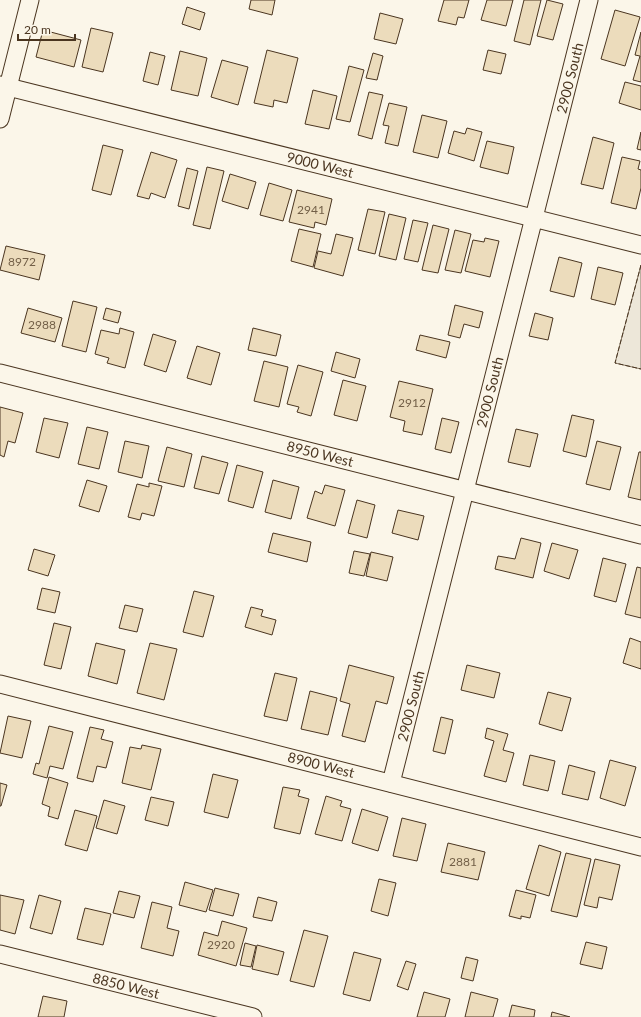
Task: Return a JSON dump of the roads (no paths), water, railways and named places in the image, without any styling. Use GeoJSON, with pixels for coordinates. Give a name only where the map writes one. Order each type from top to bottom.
{"type":"FeatureCollection","features":[{"type":"Feature","properties":{"kind":"street"},"geometry":{"type":"LineString","coordinates":[[0,119],[4,86],[30,0]]}},
{"type":"Feature","properties":{"kind":"street","name":"2900 South"},"geometry":{"type":"LineString","coordinates":[[391,783],[589,0]]}},
{"type":"Feature","properties":{"kind":"street","name":"9000 West"},"geometry":{"type":"LineString","coordinates":[[4,86],[641,246]]}},
{"type":"Feature","properties":{"kind":"street","name":"8950 West"},"geometry":{"type":"LineString","coordinates":[[0,373],[641,535]]}},
{"type":"Feature","properties":{"kind":"street","name":"8900 West"},"geometry":{"type":"LineString","coordinates":[[0,684],[641,847]]}},
{"type":"Feature","properties":{"kind":"street","name":"8850 West"},"geometry":{"type":"LineString","coordinates":[[0,954],[252,1017]]}}]}
